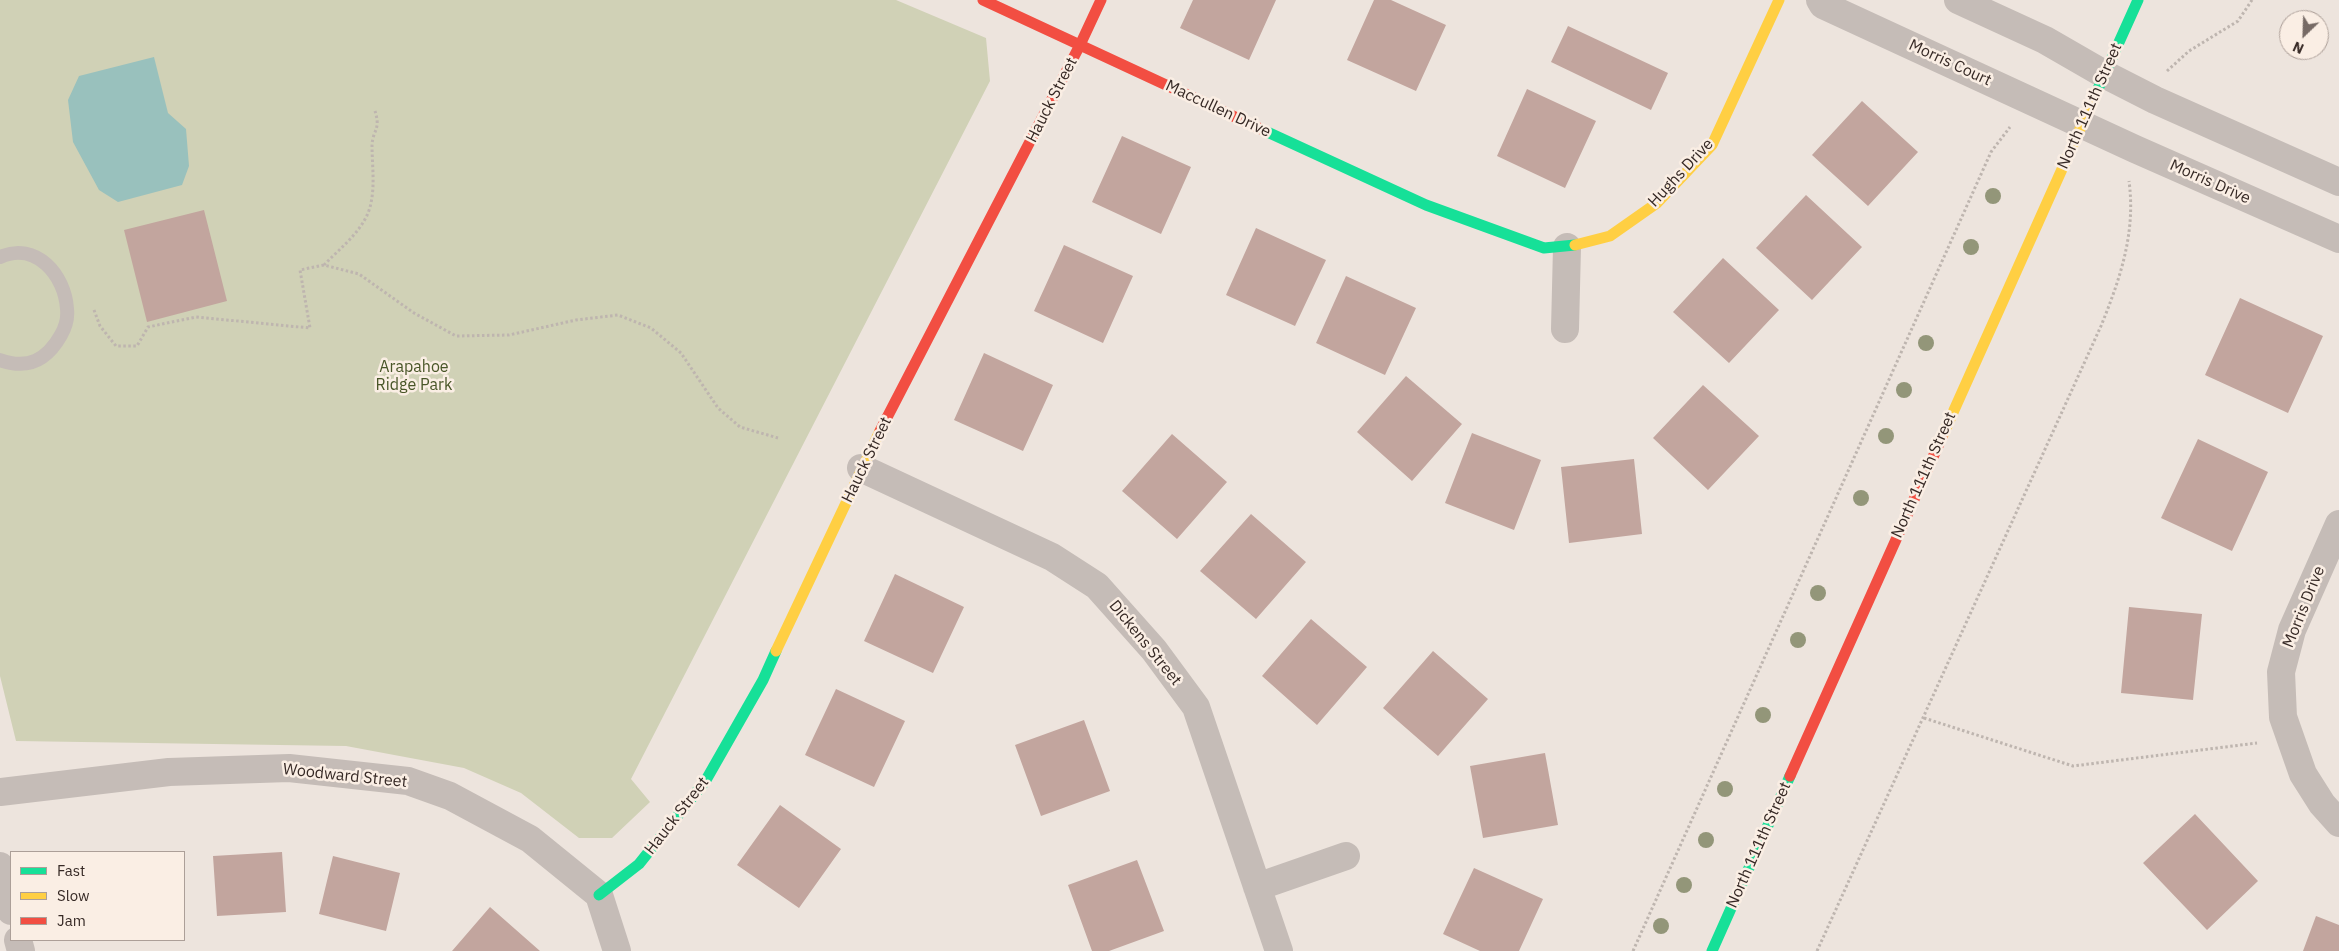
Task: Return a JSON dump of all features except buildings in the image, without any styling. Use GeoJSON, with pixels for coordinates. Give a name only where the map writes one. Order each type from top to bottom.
{"type":"FeatureCollection","features":[{"type":"Feature","properties":{"kind":"street","name":"Maccullen Drive"},"geometry":{"type":"LineString","coordinates":[[983,0],[1426,205],[1455,216]]}},
{"type":"Feature","properties":{"kind":"street","name":"Hauck Street"},"geometry":{"type":"LineString","coordinates":[[599,895],[639,864],[706,780],[763,680],[861,468],[1080,45],[1101,0]]}},
{"type":"Feature","properties":{"kind":"street","name":"Hughs Drive"},"geometry":{"type":"LineString","coordinates":[[1455,216],[1544,248],[1566,247],[1610,236],[1657,203],[1712,144],[1779,0]]}},
{"type":"Feature","properties":{"kind":"street","name":"Morris Court"},"geometry":{"type":"LineString","coordinates":[[1820,0],[1823,5],[2082,124]]}},
{"type":"Feature","properties":{"kind":"street"},"geometry":{"type":"LineString","coordinates":[[1958,0],[2045,40],[2104,74],[2155,100],[2339,182]]}},
{"type":"Feature","properties":{"kind":"street","name":"North 111th Street"},"geometry":{"type":"LineString","coordinates":[[1716,949],[2138,0]]}},
{"type":"Feature","properties":{"kind":"street","name":"Morris Drive"},"geometry":{"type":"LineString","coordinates":[[2082,124],[2339,239]]}},
{"type":"Feature","properties":{"kind":"street"},"geometry":{"type":"LineString","coordinates":[[1565,328],[1566,247]]}},
{"type":"Feature","properties":{"kind":"street","name":"Dickens Street"},"geometry":{"type":"LineString","coordinates":[[861,468],[1052,556],[1097,586],[1154,650],[1196,707],[1279,951]]}},
{"type":"Feature","properties":{"kind":"street","name":"Morris Drive"},"geometry":{"type":"LineString","coordinates":[[2331,813],[2303,774],[2290,739],[2283,717],[2281,672],[2292,630],[2339,524]]}},
{"type":"Feature","properties":{"kind":"street","name":"Woodward Street"},"geometry":{"type":"LineString","coordinates":[[0,792],[169,772],[280,769],[408,781],[450,796],[530,839],[599,895]]}},
{"type":"Feature","properties":{"kind":"street"},"geometry":{"type":"LineString","coordinates":[[1257,887],[1346,856]]}},
{"type":"Feature","properties":{"kind":"street"},"geometry":{"type":"LineString","coordinates":[[0,866],[10,907]]}},
{"type":"Feature","properties":{"kind":"street"},"geometry":{"type":"LineString","coordinates":[[599,895],[617,951]]}},
{"type":"Feature","properties":{"kind":"lane"},"geometry":{"type":"LineString","coordinates":[[0,257],[13,254],[34,255],[46,262],[64,294],[68,310],[64,328],[47,356],[30,364],[0,360]]}},
{"type":"Feature","properties":{"kind":"path"},"geometry":{"type":"LineString","coordinates":[[2166,73],[2189,51],[2238,21],[2252,0]]}},
{"type":"Feature","properties":{"kind":"path"},"geometry":{"type":"LineString","coordinates":[[324,265],[356,233],[366,218],[371,203],[372,142],[379,123],[375,111]]}},
{"type":"Feature","properties":{"kind":"path"},"geometry":{"type":"LineString","coordinates":[[1633,951],[1991,152],[2012,124]]}},
{"type":"Feature","properties":{"kind":"path"},"geometry":{"type":"LineString","coordinates":[[1817,951],[2102,326],[2121,276],[2129,239],[2132,202],[2129,176]]}},
{"type":"Feature","properties":{"kind":"path"},"geometry":{"type":"LineString","coordinates":[[64,294],[88,295],[100,326],[116,346],[136,346],[148,327],[196,317],[310,328],[300,270],[324,265],[359,274],[414,314],[456,336],[510,336],[576,320],[618,315],[651,328],[681,353],[718,408],[740,427],[778,438]]}},
{"type":"Feature","properties":{"kind":"path"},"geometry":{"type":"LineString","coordinates":[[1924,718],[2072,766],[2290,739]]}},
{"type":"Feature","properties":{"kind":"green space","name":"Arapahoe Ridge Park"},"geometry":{"type":"Polygon","coordinates":[[[0,0],[896,0],[986,38],[990,81],[631,779],[650,802],[612,838],[579,838],[521,793],[464,768],[346,746],[16,741],[0,676],[0,0]]]}},
{"type":"Feature","properties":{"kind":"water"},"geometry":{"type":"Polygon","coordinates":[[[154,57],[168,113],[186,129],[189,166],[182,185],[118,202],[99,190],[73,142],[68,100],[79,76],[154,57]]]}},
{"type":"Feature","properties":{"kind":"traffic: fast"},"geometry":{"type":"LineString","coordinates":[[2093,100],[2138,0]]}},
{"type":"Feature","properties":{"kind":"traffic: fast"},"geometry":{"type":"LineString","coordinates":[[1263,130],[1426,205],[1544,248],[1575,245]]}},
{"type":"Feature","properties":{"kind":"traffic: fast"},"geometry":{"type":"LineString","coordinates":[[599,895],[639,864],[706,780],[763,680],[776,651]]}},
{"type":"Feature","properties":{"kind":"traffic: fast"},"geometry":{"type":"LineString","coordinates":[[1712,951],[1790,776]]}},
{"type":"Feature","properties":{"kind":"traffic: slow"},"geometry":{"type":"LineString","coordinates":[[1575,245],[1610,236],[1657,203],[1712,145],[1779,0]]}},
{"type":"Feature","properties":{"kind":"traffic: slow"},"geometry":{"type":"LineString","coordinates":[[1942,437],[2093,100]]}},
{"type":"Feature","properties":{"kind":"traffic: slow"},"geometry":{"type":"LineString","coordinates":[[776,651],[880,431]]}},
{"type":"Feature","properties":{"kind":"traffic: jam"},"geometry":{"type":"LineString","coordinates":[[983,0],[1263,130]]}},
{"type":"Feature","properties":{"kind":"traffic: jam"},"geometry":{"type":"LineString","coordinates":[[880,431],[1080,45],[1101,0]]}},
{"type":"Feature","properties":{"kind":"traffic: jam"},"geometry":{"type":"LineString","coordinates":[[1790,776],[1942,437]]}}]}
